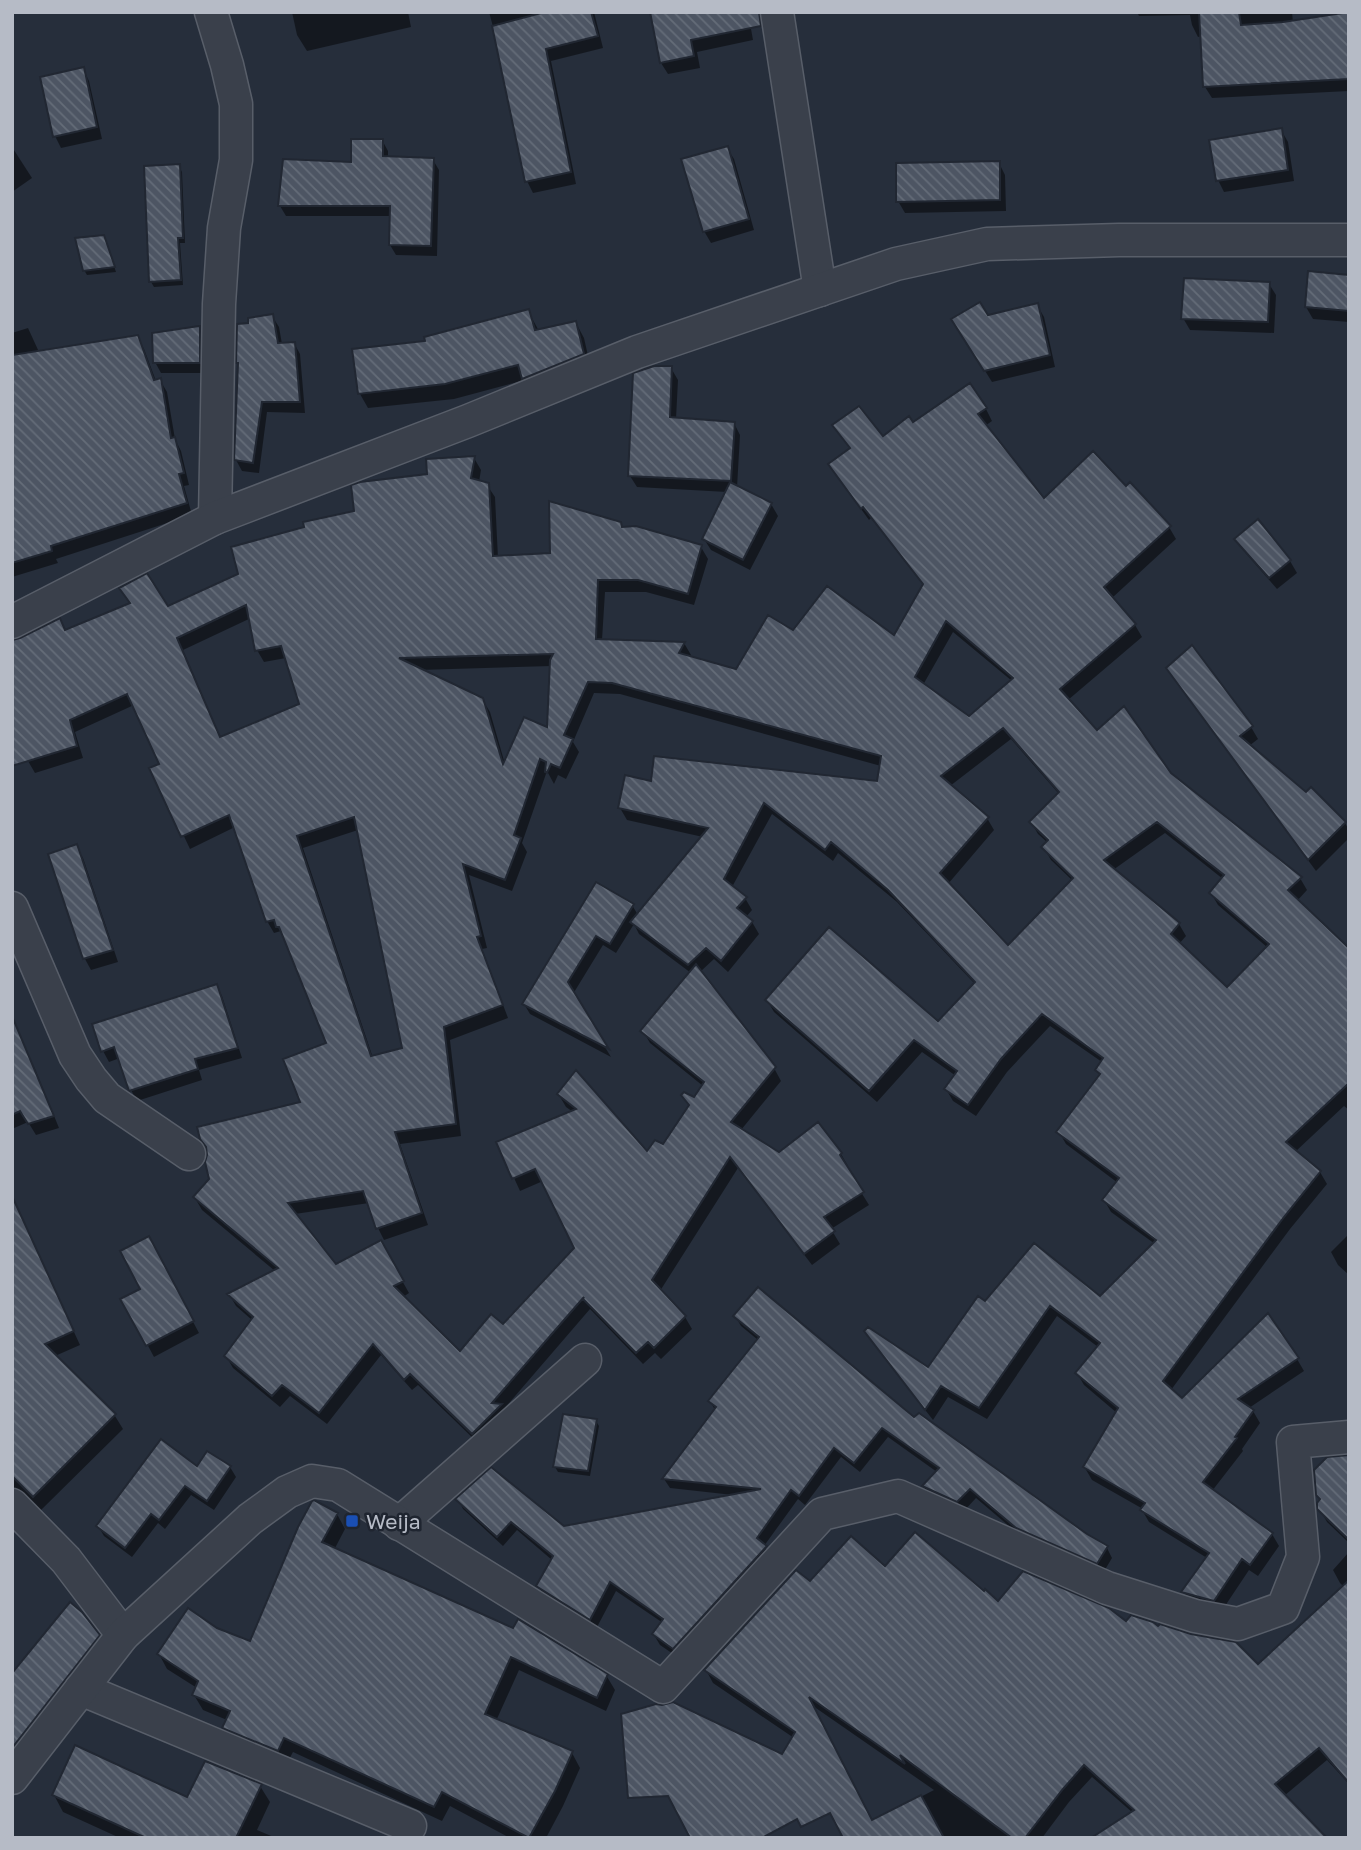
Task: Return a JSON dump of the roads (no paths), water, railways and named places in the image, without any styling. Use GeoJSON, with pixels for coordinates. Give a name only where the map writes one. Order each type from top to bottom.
{"type":"FeatureCollection","features":[{"type":"Feature","properties":{"kind":"street"},"geometry":{"type":"LineString","coordinates":[[211,12],[236,104],[236,160],[224,228],[219,304],[215,518]]}},
{"type":"Feature","properties":{"kind":"street"},"geometry":{"type":"LineString","coordinates":[[777,12],[820,290]]}},
{"type":"Feature","properties":{"kind":"street"},"geometry":{"type":"LineString","coordinates":[[12,622],[215,518],[637,352],[897,264],[987,244],[1119,240],[1349,240]]}},
{"type":"Feature","properties":{"kind":"street"},"geometry":{"type":"LineString","coordinates":[[12,908],[75,1055],[91,1079],[107,1098],[189,1154]]}},
{"type":"Feature","properties":{"kind":"street"},"geometry":{"type":"LineString","coordinates":[[399,1524],[586,1360]]}},
{"type":"Feature","properties":{"kind":"street"},"geometry":{"type":"LineString","coordinates":[[12,1778],[123,1635],[250,1519],[286,1492],[312,1481],[338,1485],[663,1687],[822,1514],[898,1496],[1107,1588],[1195,1616],[1238,1624],[1283,1608],[1303,1557],[1293,1442],[1349,1437]]}},
{"type":"Feature","properties":{"kind":"street"},"geometry":{"type":"LineString","coordinates":[[12,1505],[66,1560],[123,1635]]}},
{"type":"Feature","properties":{"kind":"street"},"geometry":{"type":"LineString","coordinates":[[81,1689],[410,1825]]}},
{"type":"Feature","properties":{"kind":"place","name":"Weija"},"geometry":{"type":"Point","coordinates":[352,1521]}}]}
